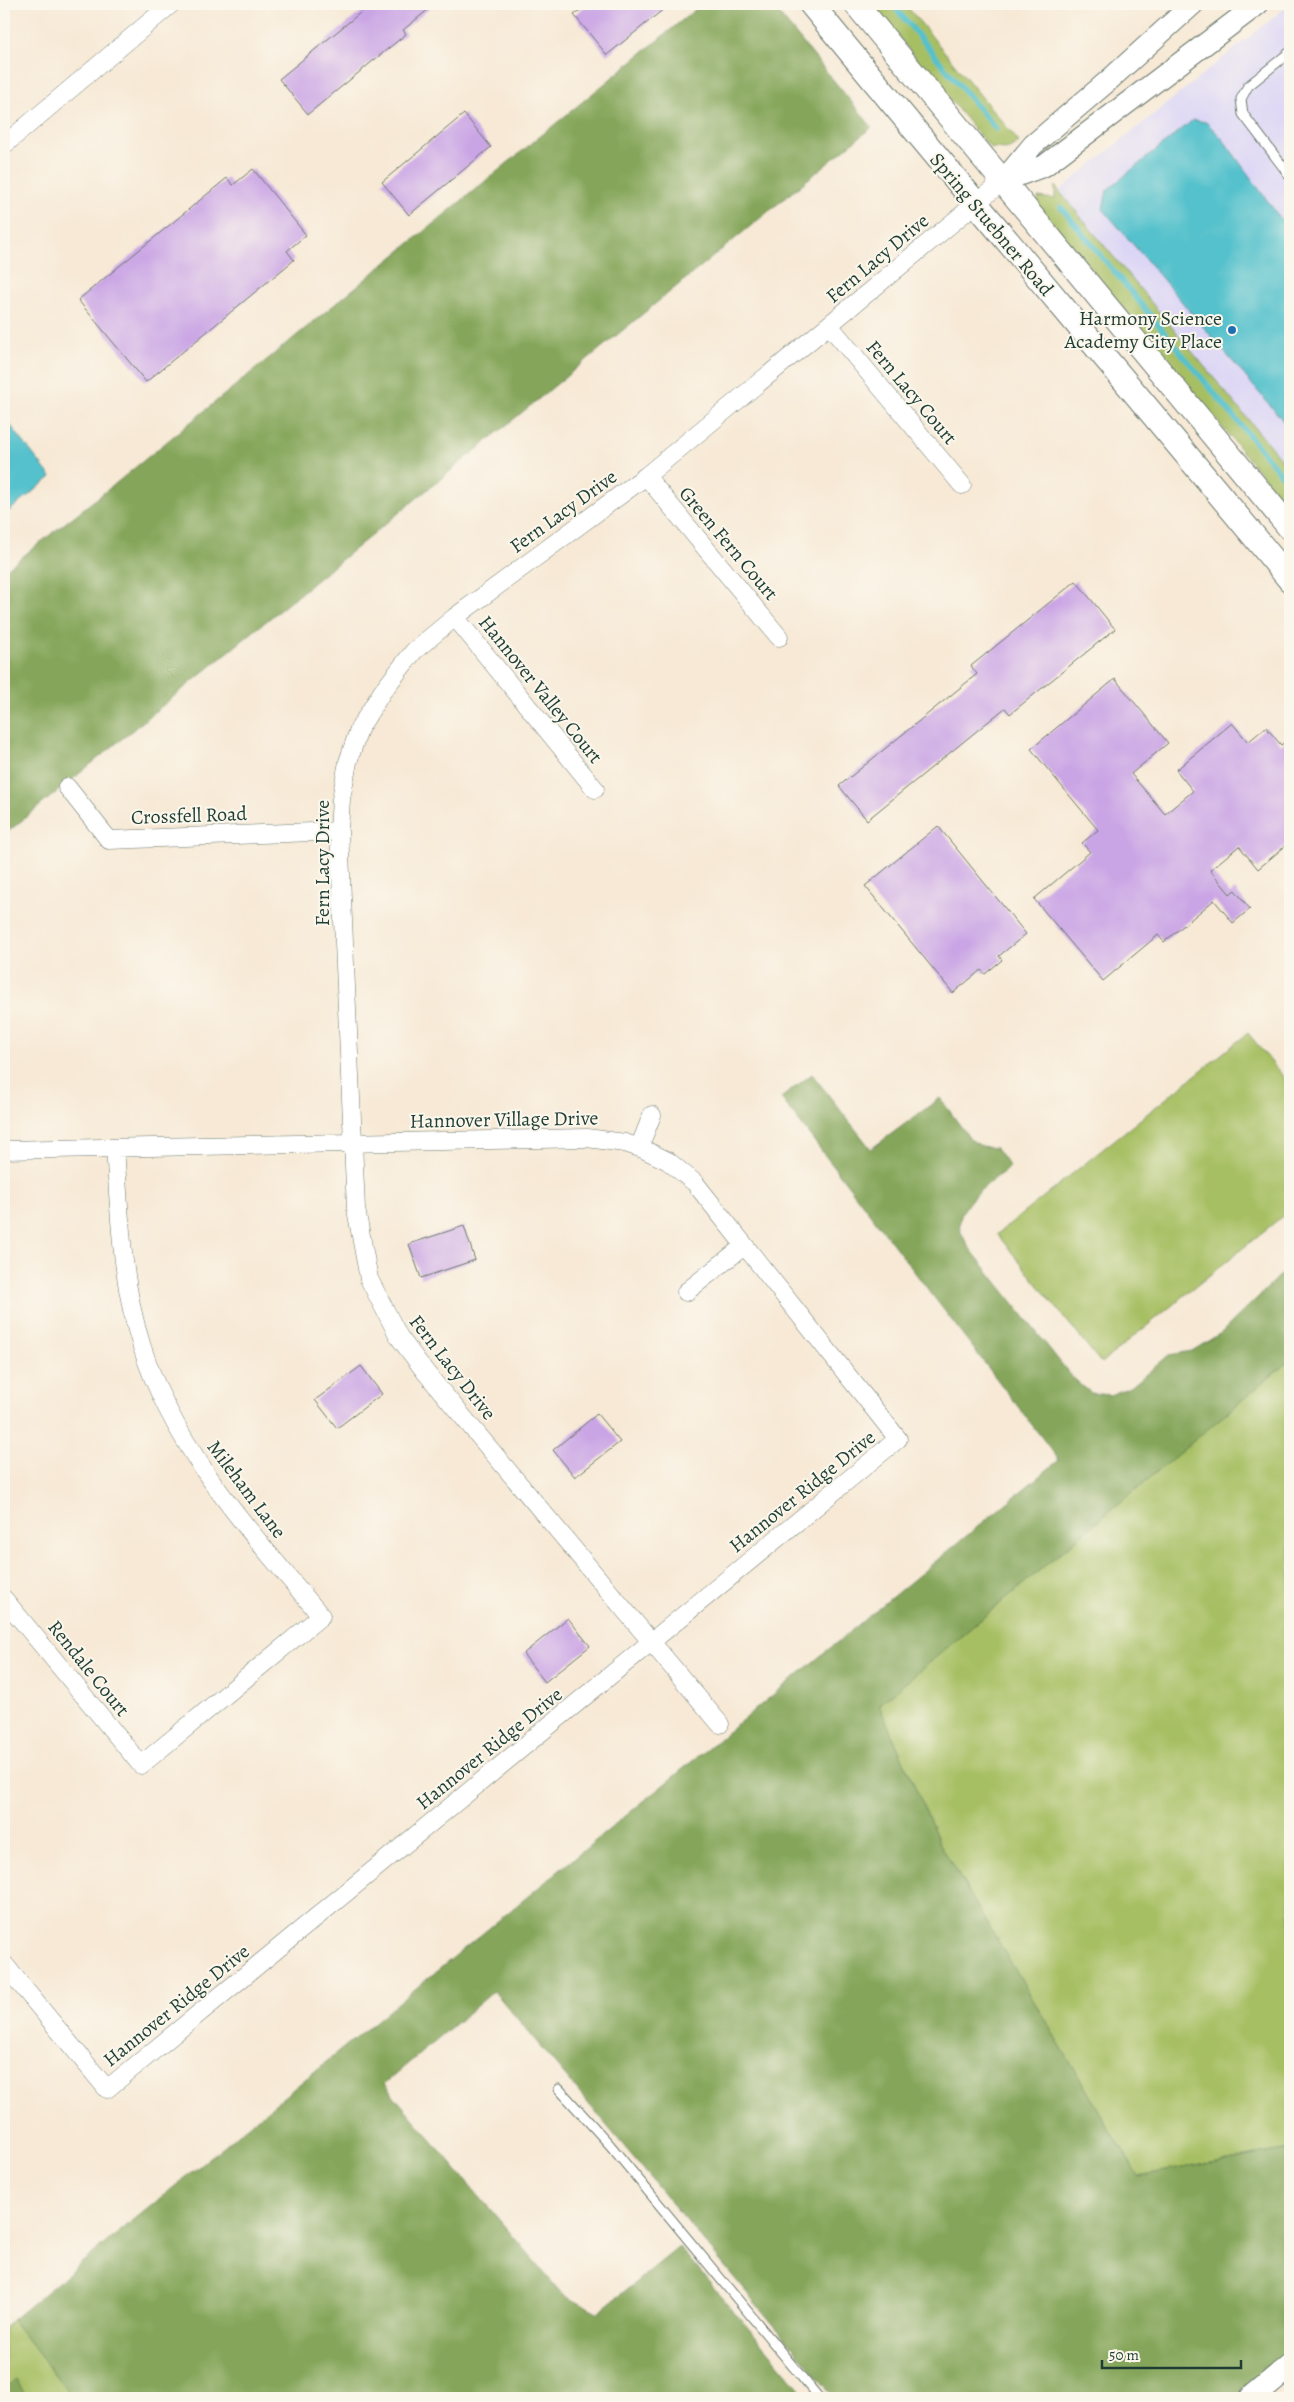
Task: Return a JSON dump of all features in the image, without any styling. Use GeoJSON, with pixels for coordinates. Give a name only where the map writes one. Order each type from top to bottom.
{"type":"FeatureCollection","features":[{"type":"Feature","properties":{"kind":"main road","name":"Spring Stuebner Road"},"geometry":{"type":"LineString","coordinates":[[811,4],[975,204],[1290,580]]}},
{"type":"Feature","properties":{"kind":"main road","name":"Spring Stuebner Road"},"geometry":{"type":"LineString","coordinates":[[856,4],[1290,528]]}},
{"type":"Feature","properties":{"kind":"main road"},"geometry":{"type":"LineString","coordinates":[[1177,443],[1203,421]]}},
{"type":"Feature","properties":{"kind":"main road"},"geometry":{"type":"LineString","coordinates":[[1252,2398],[1290,2366]]}},
{"type":"Feature","properties":{"kind":"street"},"geometry":{"type":"LineString","coordinates":[[4,145],[171,4]]}},
{"type":"Feature","properties":{"kind":"street"},"geometry":{"type":"LineString","coordinates":[[1003,181],[1033,145],[1108,81],[1193,4]]}},
{"type":"Feature","properties":{"kind":"street"},"geometry":{"type":"LineString","coordinates":[[1003,181],[1044,166],[1258,4]]}},
{"type":"Feature","properties":{"kind":"street","name":"Fern Lacy Drive"},"geometry":{"type":"LineString","coordinates":[[720,1724],[427,1374],[399,1337],[369,1279],[356,1209],[339,831],[341,800],[348,762],[359,729],[382,692],[414,651],[454,617],[646,476],[1003,181]]}},
{"type":"Feature","properties":{"kind":"street","name":"Fern Lacy Court"},"geometry":{"type":"LineString","coordinates":[[829,325],[962,485]]}},
{"type":"Feature","properties":{"kind":"street","name":"Green Fern Court"},"geometry":{"type":"LineString","coordinates":[[646,476],[778,636]]}},
{"type":"Feature","properties":{"kind":"street","name":"Hannover Valley Court"},"geometry":{"type":"LineString","coordinates":[[454,617],[596,788]]}},
{"type":"Feature","properties":{"kind":"street","name":"Crossfell Road"},"geometry":{"type":"LineString","coordinates":[[67,787],[109,840],[339,831]]}},
{"type":"Feature","properties":{"kind":"street"},"geometry":{"type":"LineString","coordinates":[[639,1148],[652,1115]]}},
{"type":"Feature","properties":{"kind":"street","name":"Hannover Village Drive"},"geometry":{"type":"LineString","coordinates":[[4,1150],[588,1138],[607,1139],[639,1148],[668,1160],[695,1183],[898,1439]]}},
{"type":"Feature","properties":{"kind":"street","name":"Mileham Lane"},"geometry":{"type":"LineString","coordinates":[[115,1148],[123,1264],[142,1347],[165,1405],[197,1462],[214,1486],[321,1616],[140,1765]]}},
{"type":"Feature","properties":{"kind":"street"},"geometry":{"type":"LineString","coordinates":[[686,1292],[744,1246]]}},
{"type":"Feature","properties":{"kind":"street","name":"Hannover Ridge Drive"},"geometry":{"type":"LineString","coordinates":[[4,1964],[107,2089],[898,1439]]}},
{"type":"Feature","properties":{"kind":"street","name":"Rendale Court"},"geometry":{"type":"LineString","coordinates":[[4,1598],[140,1765]]}},
{"type":"Feature","properties":{"kind":"lane"},"geometry":{"type":"LineString","coordinates":[[1290,52],[1248,86],[1242,99],[1243,114],[1290,176]]}},
{"type":"Feature","properties":{"kind":"lane"},"geometry":{"type":"LineString","coordinates":[[559,2089],[610,2145],[819,2398]]}},
{"type":"Feature","properties":{"kind":"shaded area","name":"Harmony Science Academy City Place"},"geometry":{"type":"Polygon","coordinates":[[[1290,4],[1290,470],[1059,191],[1290,4]]]}},
{"type":"Feature","properties":{"kind":"green space"},"geometry":{"type":"Polygon","coordinates":[[[702,4],[771,4],[872,127],[4,835],[4,571],[115,484],[702,4]]]}},
{"type":"Feature","properties":{"kind":"green space"},"geometry":{"type":"Polygon","coordinates":[[[871,4],[905,4],[1019,142],[1008,149],[990,148],[871,4]]]}},
{"type":"Feature","properties":{"kind":"green space"},"geometry":{"type":"Polygon","coordinates":[[[1055,186],[1290,470],[1290,509],[1039,206],[1038,197],[1055,199],[1055,186]]]}},
{"type":"Feature","properties":{"kind":"green space"},"geometry":{"type":"Polygon","coordinates":[[[1248,1033],[1290,1085],[1290,1210],[1101,1363],[997,1234],[1248,1033]]]}},
{"type":"Feature","properties":{"kind":"green space"},"geometry":{"type":"Polygon","coordinates":[[[812,1074],[871,1149],[940,1098],[970,1139],[981,1146],[996,1148],[1010,1167],[969,1202],[960,1220],[960,1229],[968,1246],[1072,1377],[1091,1393],[1110,1395],[1132,1386],[1169,1355],[1192,1351],[1221,1333],[1290,1266],[1290,1360],[879,1705],[940,1844],[1138,2176],[1290,2149],[1290,2352],[1234,2398],[835,2398],[494,1991],[384,2084],[562,2294],[598,2313],[679,2247],[808,2398],[73,2398],[12,2320],[1059,1460],[781,1098],[812,1074]]]}},
{"type":"Feature","properties":{"kind":"green space"},"geometry":{"type":"Polygon","coordinates":[[[1290,1360],[1290,2149],[1138,2176],[940,1844],[879,1705],[1290,1360]]]}},
{"type":"Feature","properties":{"kind":"green space"},"geometry":{"type":"Polygon","coordinates":[[[12,2320],[73,2398],[28,2398],[16,2380],[4,2389],[4,2327],[12,2320]]]}},
{"type":"Feature","properties":{"kind":"green space"},"geometry":{"type":"Polygon","coordinates":[[[16,2380],[28,2398],[4,2398],[4,2389],[16,2380]]]}},
{"type":"Feature","properties":{"kind":"water"},"geometry":{"type":"Polygon","coordinates":[[[1193,120],[1206,122],[1222,138],[1290,232],[1290,429],[1103,209],[1107,190],[1193,120]]]}},
{"type":"Feature","properties":{"kind":"water"},"geometry":{"type":"Polygon","coordinates":[[[4,417],[51,477],[4,515],[4,417]]]}},
{"type":"Feature","properties":{"kind":"building"},"geometry":{"type":"Polygon","coordinates":[[[371,4],[435,4],[403,30],[406,34],[308,114],[279,79],[371,4]]]}},
{"type":"Feature","properties":{"kind":"building"},"geometry":{"type":"Polygon","coordinates":[[[588,4],[670,4],[607,55],[574,15],[588,4]]]}},
{"type":"Feature","properties":{"kind":"building"},"geometry":{"type":"Polygon","coordinates":[[[464,114],[491,147],[409,215],[382,182],[464,114]]]}},
{"type":"Feature","properties":{"kind":"building"},"geometry":{"type":"Polygon","coordinates":[[[253,169],[306,235],[287,251],[294,260],[146,382],[78,300],[227,178],[233,185],[253,169]]]}},
{"type":"Feature","properties":{"kind":"building"},"geometry":{"type":"Polygon","coordinates":[[[1076,581],[1115,629],[1010,714],[1005,708],[867,820],[839,786],[977,674],[971,666],[1076,581]]]}},
{"type":"Feature","properties":{"kind":"building"},"geometry":{"type":"Polygon","coordinates":[[[1115,679],[1168,743],[1131,774],[1165,814],[1193,791],[1176,770],[1232,723],[1248,742],[1266,727],[1281,745],[1290,738],[1290,842],[1258,869],[1239,846],[1210,870],[1230,894],[1235,890],[1250,909],[1233,923],[1214,900],[1164,942],[1158,935],[1103,981],[1034,899],[1090,852],[1082,843],[1098,830],[1031,749],[1115,679]]]}},
{"type":"Feature","properties":{"kind":"building"},"geometry":{"type":"Polygon","coordinates":[[[938,826],[1026,934],[999,956],[1002,960],[985,974],[981,970],[953,993],[865,886],[938,826]]]}},
{"type":"Feature","properties":{"kind":"building"},"geometry":{"type":"Polygon","coordinates":[[[464,1226],[475,1260],[421,1278],[409,1244],[464,1226]]]}},
{"type":"Feature","properties":{"kind":"building"},"geometry":{"type":"Polygon","coordinates":[[[361,1366],[382,1394],[337,1428],[315,1400],[361,1366]]]}},
{"type":"Feature","properties":{"kind":"building"},"geometry":{"type":"Polygon","coordinates":[[[597,1414],[620,1442],[575,1477],[553,1450],[597,1414]]]}},
{"type":"Feature","properties":{"kind":"building"},"geometry":{"type":"Polygon","coordinates":[[[568,1618],[590,1646],[545,1682],[523,1654],[568,1618]]]}},
{"type":"Feature","properties":{"kind":"waterway"},"geometry":{"type":"LineString","coordinates":[[892,4],[996,129]]}},
{"type":"Feature","properties":{"kind":"waterway"},"geometry":{"type":"LineString","coordinates":[[1061,207],[1290,485]]}},
{"type":"Feature","properties":{"kind":"place","name":"Harmony Science Academy City Place"},"geometry":{"type":"Point","coordinates":[1232,330]}}]}
